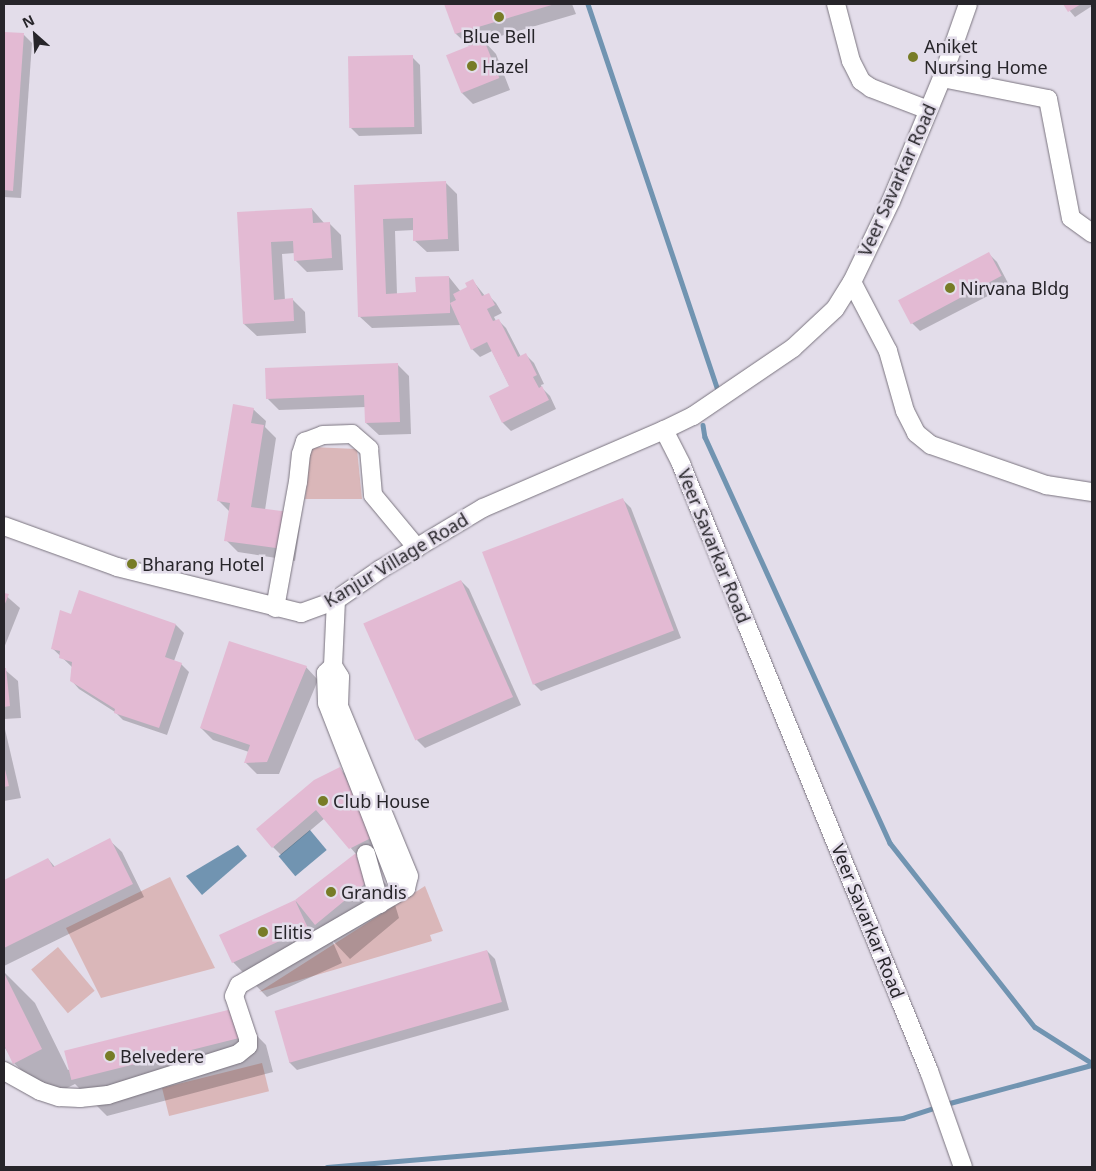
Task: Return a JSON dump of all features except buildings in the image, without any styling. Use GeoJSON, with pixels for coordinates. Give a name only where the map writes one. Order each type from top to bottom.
{"type":"FeatureCollection","features":[{"type":"Feature","properties":{"kind":"street"},"geometry":{"type":"LineString","coordinates":[[836,4],[851,61],[861,81],[871,88],[928,110]]}},
{"type":"Feature","properties":{"kind":"street","name":"Veer Savarkar Road"},"geometry":{"type":"LineString","coordinates":[[963,1167],[929,1071],[667,435],[793,348],[834,309],[852,282],[891,201],[942,78],[968,4]]}},
{"type":"Feature","properties":{"kind":"street"},"geometry":{"type":"LineString","coordinates":[[942,78],[1048,99],[1070,218],[1092,233]]}},
{"type":"Feature","properties":{"kind":"street"},"geometry":{"type":"LineString","coordinates":[[852,282],[888,351],[905,411],[916,433],[931,445],[1046,485],[1092,492]]}},
{"type":"Feature","properties":{"kind":"street"},"geometry":{"type":"LineString","coordinates":[[275,608],[301,454],[305,442],[323,435],[352,434],[369,449],[373,495],[417,548]]}},
{"type":"Feature","properties":{"kind":"street","name":"Kanjur Village Road"},"geometry":{"type":"LineString","coordinates":[[4,526],[117,567],[301,613],[336,600],[483,508],[667,435]]}},
{"type":"Feature","properties":{"kind":"street"},"geometry":{"type":"LineString","coordinates":[[4,1071],[40,1091],[80,1098],[108,1095],[238,1054],[248,1046],[248,1038],[234,996],[239,986],[406,888],[409,876],[367,793],[327,703],[326,673],[333,666],[336,600]]}},
{"type":"Feature","properties":{"kind":"street"},"geometry":{"type":"LineString","coordinates":[[366,854],[380,904]]}},
{"type":"Feature","properties":{"kind":"shaded area"},"geometry":{"type":"Polygon","coordinates":[[[311,447],[357,449],[362,499],[305,499],[311,447]]]}},
{"type":"Feature","properties":{"kind":"shaded area"},"geometry":{"type":"Polygon","coordinates":[[[170,877],[215,968],[101,998],[66,928],[170,877]]]}},
{"type":"Feature","properties":{"kind":"shaded area"},"geometry":{"type":"Polygon","coordinates":[[[425,886],[443,931],[430,935],[432,941],[259,992],[425,886]]]}},
{"type":"Feature","properties":{"kind":"shaded area"},"geometry":{"type":"Polygon","coordinates":[[[58,947],[95,991],[68,1013],[31,969],[58,947]]]}},
{"type":"Feature","properties":{"kind":"shaded area"},"geometry":{"type":"Polygon","coordinates":[[[262,1063],[269,1091],[169,1116],[162,1088],[262,1063]]]}},
{"type":"Feature","properties":{"kind":"water"},"geometry":{"type":"Polygon","coordinates":[[[310,830],[327,850],[295,876],[279,856],[310,830]]]}},
{"type":"Feature","properties":{"kind":"water"},"geometry":{"type":"Polygon","coordinates":[[[238,845],[247,856],[202,895],[186,876],[238,845]]]}},
{"type":"Feature","properties":{"kind":"waterway"},"geometry":{"type":"LineString","coordinates":[[588,4],[718,391]]}},
{"type":"Feature","properties":{"kind":"waterway"},"geometry":{"type":"LineString","coordinates":[[703,425],[705,437],[890,843],[1035,1027],[1092,1063]]}},
{"type":"Feature","properties":{"kind":"waterway"},"geometry":{"type":"LineString","coordinates":[[946,1104],[1092,1065]]}},
{"type":"Feature","properties":{"kind":"waterway"},"geometry":{"type":"LineString","coordinates":[[327,1167],[903,1118],[939,1106]]}},
{"type":"Feature","properties":{"kind":"place","name":"Blue Bell"},"geometry":{"type":"Point","coordinates":[499,17]}},
{"type":"Feature","properties":{"kind":"place","name":"Aniket Nursing Home"},"geometry":{"type":"Point","coordinates":[913,57]}},
{"type":"Feature","properties":{"kind":"place","name":"Hazel"},"geometry":{"type":"Point","coordinates":[472,66]}},
{"type":"Feature","properties":{"kind":"place","name":"Nirvana Bldg"},"geometry":{"type":"Point","coordinates":[950,288]}},
{"type":"Feature","properties":{"kind":"place","name":"Bharang Hotel"},"geometry":{"type":"Point","coordinates":[132,564]}},
{"type":"Feature","properties":{"kind":"place","name":"Club House"},"geometry":{"type":"Point","coordinates":[323,801]}},
{"type":"Feature","properties":{"kind":"place","name":"Grandis"},"geometry":{"type":"Point","coordinates":[331,892]}},
{"type":"Feature","properties":{"kind":"place","name":"Elitis"},"geometry":{"type":"Point","coordinates":[263,932]}},
{"type":"Feature","properties":{"kind":"place","name":"Belvedere"},"geometry":{"type":"Point","coordinates":[110,1056]}}]}
